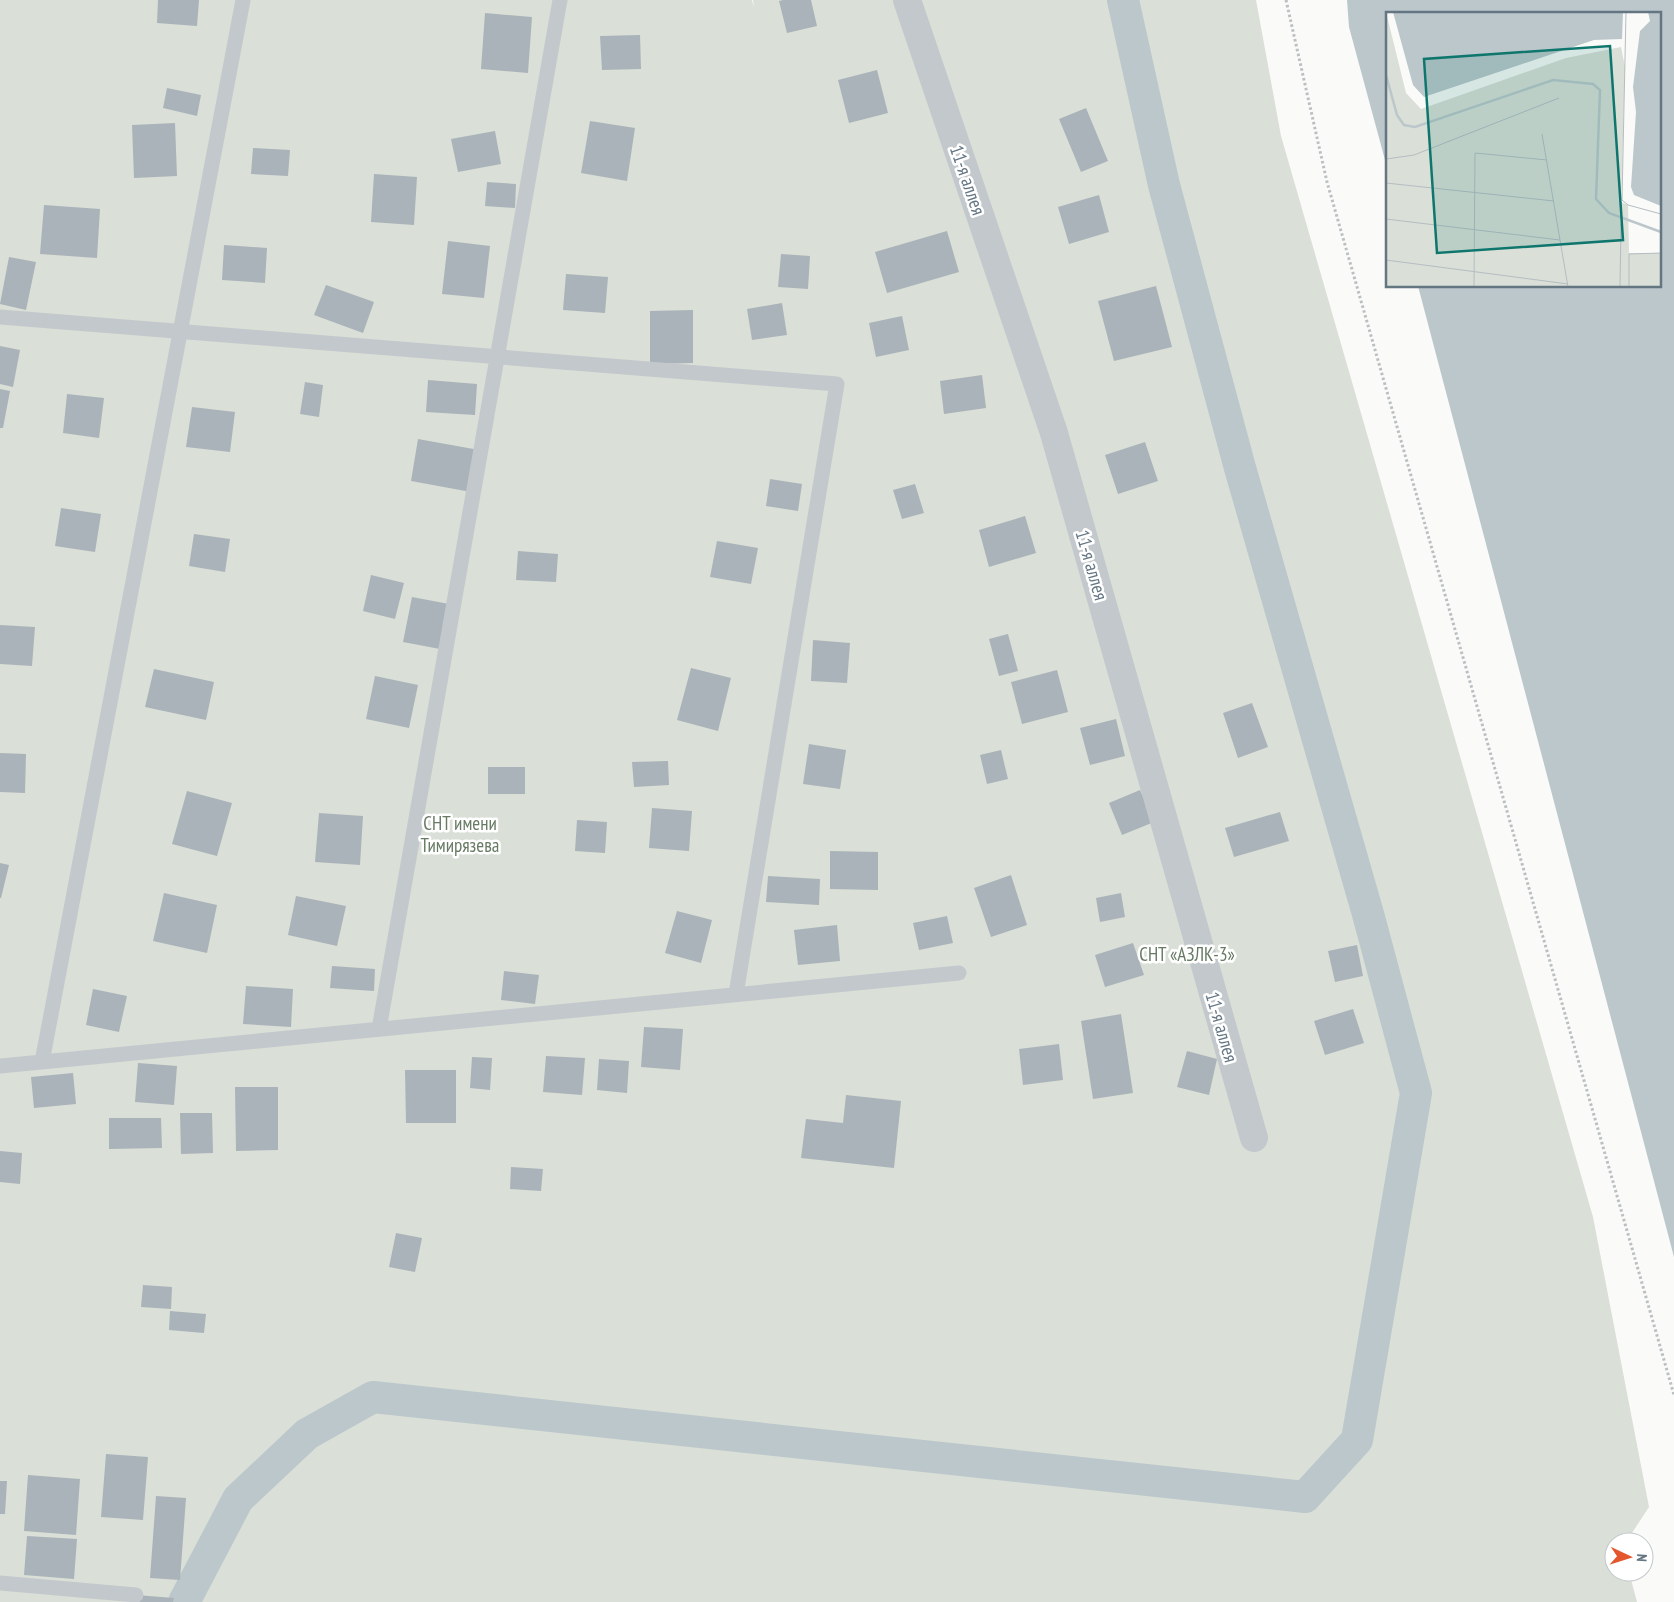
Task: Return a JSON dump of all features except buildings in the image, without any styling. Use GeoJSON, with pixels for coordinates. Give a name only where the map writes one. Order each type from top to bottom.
{"type":"FeatureCollection","features":[{"type":"Feature","properties":{"kind":"street","name":"11-я аллея"},"geometry":{"type":"LineString","coordinates":[[907,0],[1054,433],[1254,1138]]}},
{"type":"Feature","properties":{"kind":"lane"},"geometry":{"type":"LineString","coordinates":[[42,1062],[243,0]]}},
{"type":"Feature","properties":{"kind":"lane"},"geometry":{"type":"LineString","coordinates":[[379,1029],[560,0]]}},
{"type":"Feature","properties":{"kind":"lane"},"geometry":{"type":"LineString","coordinates":[[0,317],[836,384],[736,994]]}},
{"type":"Feature","properties":{"kind":"lane"},"geometry":{"type":"LineString","coordinates":[[0,1066],[959,973]]}},
{"type":"Feature","properties":{"kind":"lane"},"geometry":{"type":"LineString","coordinates":[[0,1583],[136,1595]]}},
{"type":"Feature","properties":{"kind":"path"},"geometry":{"type":"LineString","coordinates":[[1286,0],[1329,192],[1674,1396]]}},
{"type":"Feature","properties":{"kind":"green space"},"geometry":{"type":"Polygon","coordinates":[[[0,0],[752,0],[754,8],[753,0],[1256,0],[1281,136],[1593,1217],[1649,1507],[1633,1532],[1604,1532],[1604,1582],[1632,1582],[1637,1602],[0,1602],[0,0]]]}},
{"type":"Feature","properties":{"kind":"shaded area"},"geometry":{"type":"Polygon","coordinates":[[[1347,0],[1674,0],[1674,1257],[1419,288],[1662,288],[1662,12],[1386,12],[1386,164],[1349,27],[1347,0]]]}},
{"type":"Feature","properties":{"kind":"waterway"},"geometry":{"type":"LineString","coordinates":[[184,1602],[238,1499],[307,1434],[373,1397],[1305,1497],[1357,1440],[1416,1093],[1368,914],[1240,468],[1164,185],[1123,0]]}},
{"type":"Feature","properties":{"kind":"park label","name":"СНТ имени Тимирязева"},"geometry":{"type":"Point","coordinates":[460,834]}},
{"type":"Feature","properties":{"kind":"park label","name":"СНТ «АЗЛК-3»"},"geometry":{"type":"Point","coordinates":[1187,954]}}]}
